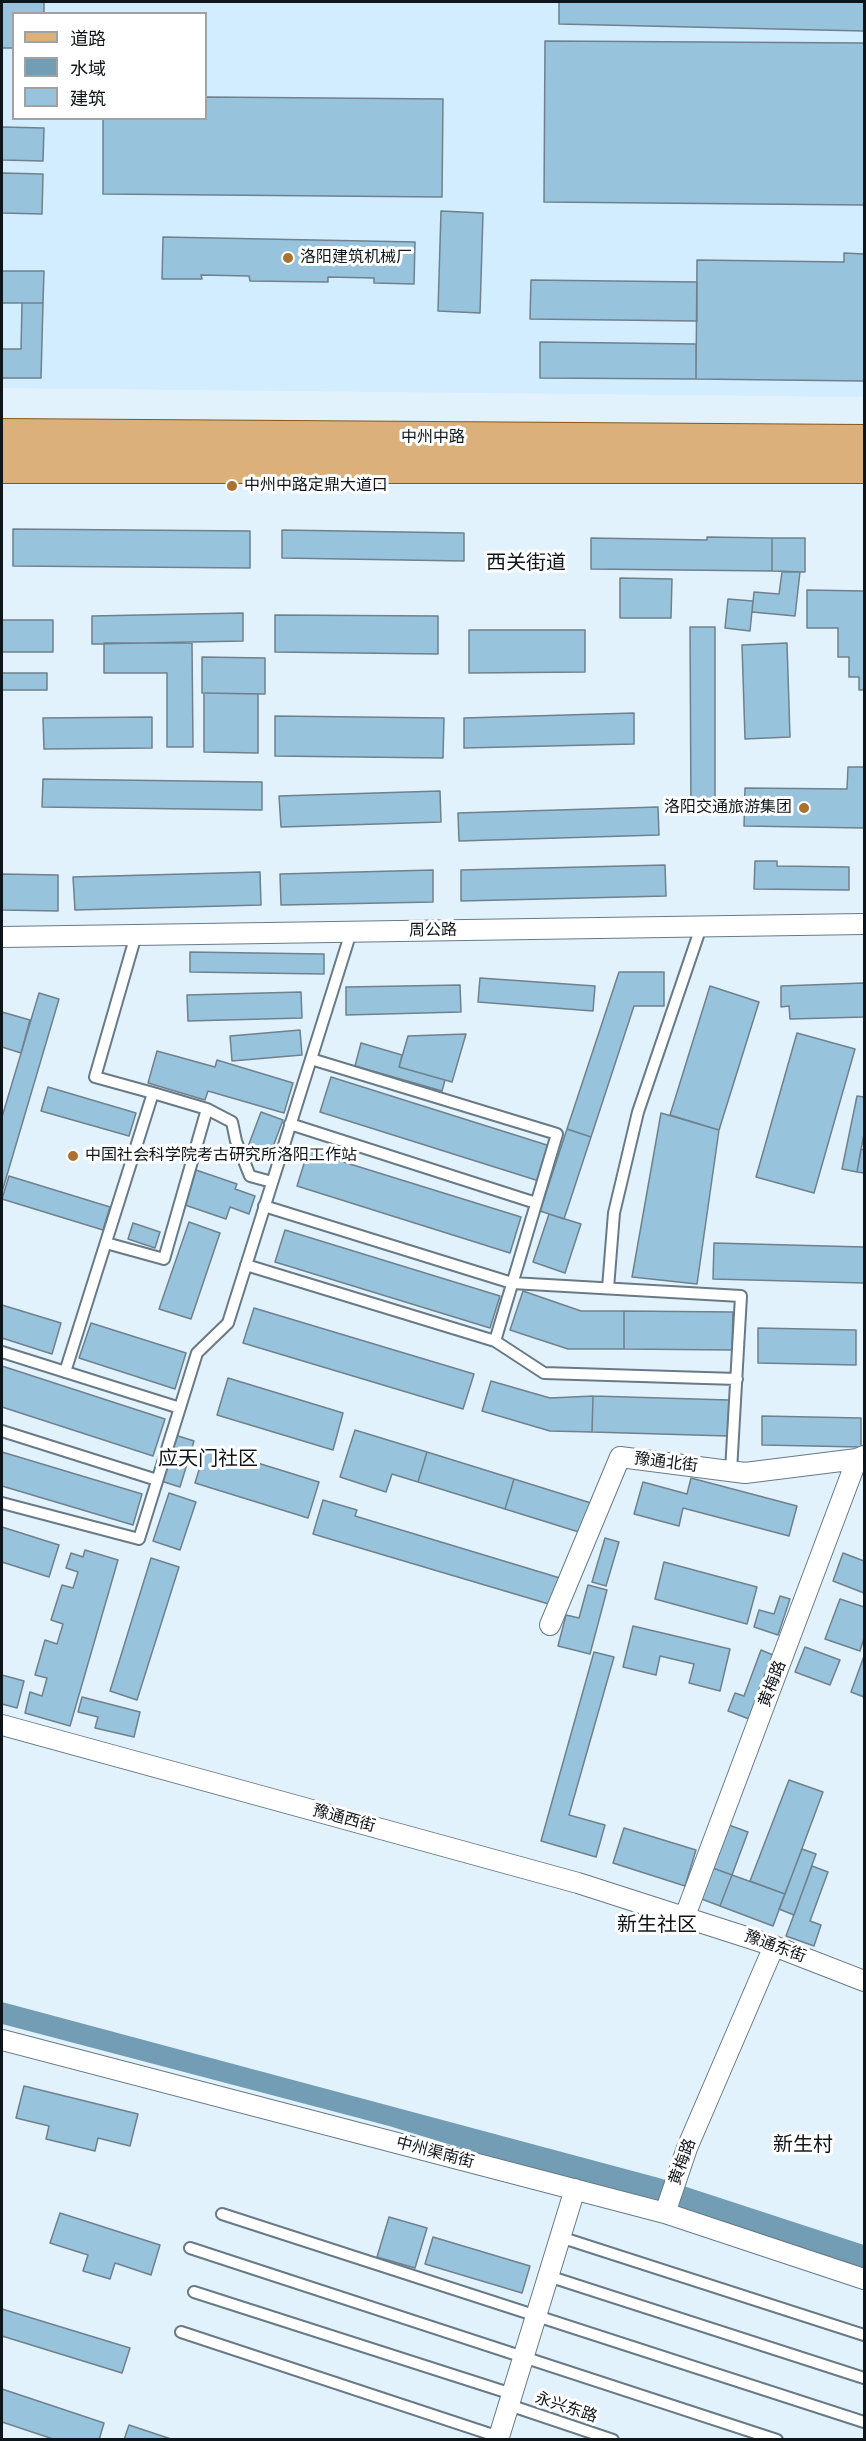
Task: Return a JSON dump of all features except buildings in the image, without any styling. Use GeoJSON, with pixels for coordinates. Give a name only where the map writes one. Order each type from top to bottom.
{"type":"FeatureCollection","features":[{"type":"Feature","properties":{"kind":"main road","name":"中州中路"},"geometry":{"type":"LineString","coordinates":[[2,435],[864,441]]}},
{"type":"Feature","properties":{"kind":"main road","name":"中州中路"},"geometry":{"type":"LineString","coordinates":[[2,467],[864,467]]}},
{"type":"Feature","properties":{"kind":"street","name":"周公路"},"geometry":{"type":"LineString","coordinates":[[2,937],[864,924]]}},
{"type":"Feature","properties":{"kind":"street","name":"豫通北街"},"geometry":{"type":"LineString","coordinates":[[550,1625],[620,1457],[745,1473],[861,1458]]}},
{"type":"Feature","properties":{"kind":"street","name":"黄梅路"},"geometry":{"type":"LineString","coordinates":[[685,1916],[861,1458]]}},
{"type":"Feature","properties":{"kind":"street","name":"豫通西街"},"geometry":{"type":"LineString","coordinates":[[2,1725],[578,1883],[685,1916]]}},
{"type":"Feature","properties":{"kind":"street","name":"豫通东街"},"geometry":{"type":"LineString","coordinates":[[685,1916],[774,1946],[864,1981]]}},
{"type":"Feature","properties":{"kind":"street","name":"黄梅路"},"geometry":{"type":"LineString","coordinates":[[665,2212],[687,2148],[774,1946]]}},
{"type":"Feature","properties":{"kind":"street","name":"中州渠南街"},"geometry":{"type":"LineString","coordinates":[[2,2040],[665,2212],[864,2279]]}},
{"type":"Feature","properties":{"kind":"street"},"geometry":{"type":"LineString","coordinates":[[499,2438],[575,2189]]}},
{"type":"Feature","properties":{"kind":"lane"},"geometry":{"type":"LineString","coordinates":[[608,1288],[614,1213],[638,1112],[701,927]]}},
{"type":"Feature","properties":{"kind":"lane"},"geometry":{"type":"LineString","coordinates":[[2,1503],[139,1539],[197,1353],[228,1323],[351,932]]}},
{"type":"Feature","properties":{"kind":"lane"},"geometry":{"type":"LineString","coordinates":[[136,935],[96,1077],[207,1109],[232,1122],[236,1141],[250,1176],[272,1182]]}},
{"type":"Feature","properties":{"kind":"lane"},"geometry":{"type":"LineString","coordinates":[[311,1059],[558,1134],[495,1341]]}},
{"type":"Feature","properties":{"kind":"lane"},"geometry":{"type":"LineString","coordinates":[[65,1371],[153,1094]]}},
{"type":"Feature","properties":{"kind":"lane"},"geometry":{"type":"LineString","coordinates":[[106,1243],[164,1259],[207,1109]]}},
{"type":"Feature","properties":{"kind":"lane"},"geometry":{"type":"LineString","coordinates":[[290,1124],[536,1203]]}},
{"type":"Feature","properties":{"kind":"lane"},"geometry":{"type":"LineString","coordinates":[[264,1206],[512,1282],[741,1296],[731,1472]]}},
{"type":"Feature","properties":{"kind":"lane"},"geometry":{"type":"LineString","coordinates":[[246,1265],[495,1341],[544,1373],[737,1378]]}},
{"type":"Feature","properties":{"kind":"lane"},"geometry":{"type":"LineString","coordinates":[[2,1352],[180,1408]]}},
{"type":"Feature","properties":{"kind":"lane"},"geometry":{"type":"LineString","coordinates":[[2,1431],[157,1480]]}},
{"type":"Feature","properties":{"kind":"lane"},"geometry":{"type":"LineString","coordinates":[[222,2214],[864,2422]]}},
{"type":"Feature","properties":{"kind":"lane"},"geometry":{"type":"LineString","coordinates":[[560,2237],[864,2335]]}},
{"type":"Feature","properties":{"kind":"lane"},"geometry":{"type":"LineString","coordinates":[[190,2248],[777,2439]]}},
{"type":"Feature","properties":{"kind":"lane"},"geometry":{"type":"LineString","coordinates":[[548,2276],[864,2378]]}},
{"type":"Feature","properties":{"kind":"lane","name":"永兴东路"},"geometry":{"type":"LineString","coordinates":[[194,2292],[511,2400],[613,2439]]}},
{"type":"Feature","properties":{"kind":"lane"},"geometry":{"type":"LineString","coordinates":[[181,2332],[499,2438]]}},
{"type":"Feature","properties":{"kind":"shaded area"},"geometry":{"type":"Polygon","coordinates":[[[2,2],[864,2],[864,397],[2,388],[2,2]]]}},
{"type":"Feature","properties":{"kind":"water"},"geometry":{"type":"Polygon","coordinates":[[[2,2002],[659,2178],[864,2245],[864,2271],[389,2126],[2,2024],[2,2002]]]}},
{"type":"Feature","properties":{"kind":"place","name":"洛阳建筑机械厂"},"geometry":{"type":"Point","coordinates":[288,258]}},
{"type":"Feature","properties":{"kind":"place","name":"中州中路定鼎大道口"},"geometry":{"type":"Point","coordinates":[232,486]}},
{"type":"Feature","properties":{"kind":"place","name":"洛阳交通旅游集团"},"geometry":{"type":"Point","coordinates":[804,808]}},
{"type":"Feature","properties":{"kind":"place","name":"中国社会科学院考古研究所洛阳工作站"},"geometry":{"type":"Point","coordinates":[73,1156]}},
{"type":"Feature","properties":{"kind":"district","name":"西关街道"},"geometry":{"type":"Point","coordinates":[526,564]}},
{"type":"Feature","properties":{"kind":"district","name":"应天门社区"},"geometry":{"type":"Point","coordinates":[208,1460]}},
{"type":"Feature","properties":{"kind":"district","name":"新生社区"},"geometry":{"type":"Point","coordinates":[657,1926]}},
{"type":"Feature","properties":{"kind":"district","name":"新生村"},"geometry":{"type":"Point","coordinates":[803,2146]}}]}
